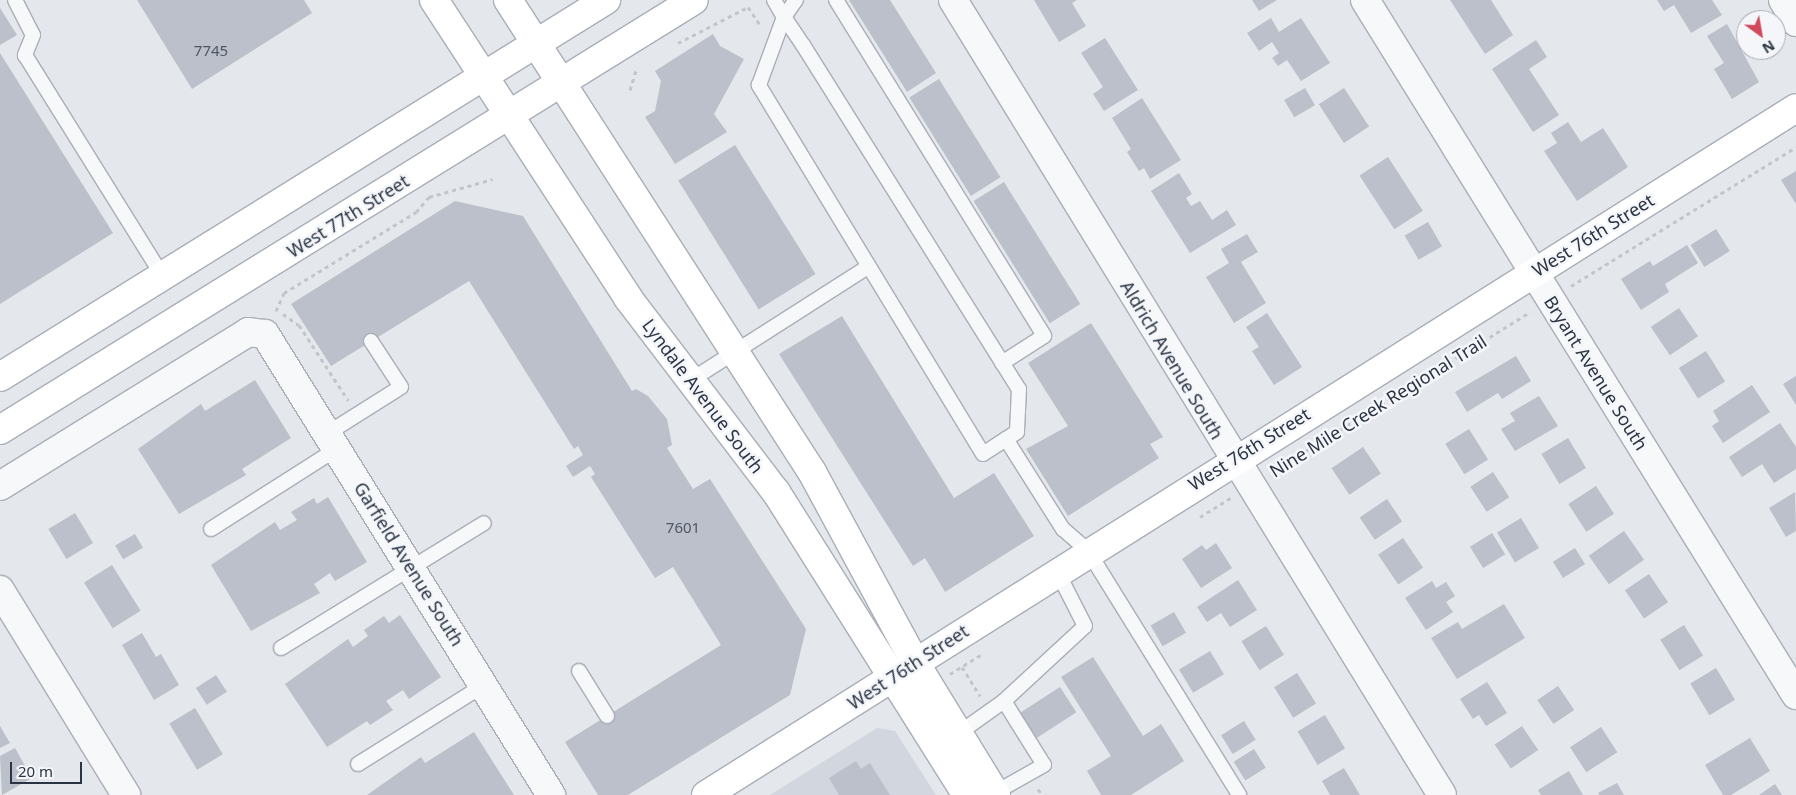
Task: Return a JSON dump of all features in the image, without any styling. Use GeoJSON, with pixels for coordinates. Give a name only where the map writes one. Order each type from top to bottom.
{"type":"FeatureCollection","features":[{"type":"Feature","properties":{"kind":"street","name":"Lyndale Avenue South"},"geometry":{"type":"LineString","coordinates":[[434,0],[628,298],[776,492],[890,677],[967,795]]}},
{"type":"Feature","properties":{"kind":"street"},"geometry":{"type":"LineString","coordinates":[[508,0],[812,472],[914,661],[996,793]]}},
{"type":"Feature","properties":{"kind":"street"},"geometry":{"type":"LineString","coordinates":[[0,377],[482,74],[606,0]]}},
{"type":"Feature","properties":{"kind":"street","name":"West 77th Street"},"geometry":{"type":"LineString","coordinates":[[0,430],[694,0]]}},
{"type":"Feature","properties":{"kind":"street","name":"Aldrich Avenue South"},"geometry":{"type":"LineString","coordinates":[[953,0],[1232,460],[1442,795]]}},
{"type":"Feature","properties":{"kind":"street","name":"Bryant Avenue South"},"geometry":{"type":"LineString","coordinates":[[1365,0],[1796,695]]}},
{"type":"Feature","properties":{"kind":"street"},"geometry":{"type":"LineString","coordinates":[[1783,0],[1796,22]]}},
{"type":"Feature","properties":{"kind":"street","name":"West 76th Street"},"geometry":{"type":"LineString","coordinates":[[706,795],[1232,460],[1796,108]]}},
{"type":"Feature","properties":{"kind":"street"},"geometry":{"type":"LineString","coordinates":[[0,486],[248,332],[270,322]]}},
{"type":"Feature","properties":{"kind":"street","name":"Garfield Avenue South"},"geometry":{"type":"LineString","coordinates":[[270,322],[333,441],[551,795]]}},
{"type":"Feature","properties":{"kind":"street"},"geometry":{"type":"LineString","coordinates":[[0,590],[126,795]]}},
{"type":"Feature","properties":{"kind":"lane"},"geometry":{"type":"LineString","coordinates":[[15,0],[34,35],[25,55],[162,275]]}},
{"type":"Feature","properties":{"kind":"lane"},"geometry":{"type":"LineString","coordinates":[[774,0],[784,17],[1019,389],[1017,432],[983,454],[759,85],[784,17],[796,0]]}},
{"type":"Feature","properties":{"kind":"lane"},"geometry":{"type":"LineString","coordinates":[[836,0],[1044,336],[1002,363]]}},
{"type":"Feature","properties":{"kind":"lane"},"geometry":{"type":"LineString","coordinates":[[691,380],[868,267]]}},
{"type":"Feature","properties":{"kind":"lane"},"geometry":{"type":"LineString","coordinates":[[211,529],[333,441],[400,388],[371,342]]}},
{"type":"Feature","properties":{"kind":"lane"},"geometry":{"type":"LineString","coordinates":[[1006,439],[1064,529],[1088,552],[1239,795]]}},
{"type":"Feature","properties":{"kind":"lane"},"geometry":{"type":"LineString","coordinates":[[281,648],[484,523]]}},
{"type":"Feature","properties":{"kind":"lane"},"geometry":{"type":"LineString","coordinates":[[959,733],[1004,701],[1085,626],[1057,571]]}},
{"type":"Feature","properties":{"kind":"lane"},"geometry":{"type":"LineString","coordinates":[[579,671],[607,716]]}},
{"type":"Feature","properties":{"kind":"lane"},"geometry":{"type":"LineString","coordinates":[[358,764],[484,685]]}},
{"type":"Feature","properties":{"kind":"lane"},"geometry":{"type":"LineString","coordinates":[[996,793],[1044,765],[1004,701]]}},
{"type":"Feature","properties":{"kind":"path"},"geometry":{"type":"LineString","coordinates":[[668,46],[748,7],[760,26],[757,32]]}},
{"type":"Feature","properties":{"kind":"path"},"geometry":{"type":"LineString","coordinates":[[630,90],[640,57]]}},
{"type":"Feature","properties":{"kind":"path","name":"Nine Mile Creek Regional Trail"},"geometry":{"type":"LineString","coordinates":[[1192,522],[1796,147]]}},
{"type":"Feature","properties":{"kind":"path"},"geometry":{"type":"LineString","coordinates":[[354,396],[347,400],[299,325],[270,322],[284,293],[416,212],[429,197],[492,179]]}},
{"type":"Feature","properties":{"kind":"path"},"geometry":{"type":"LineString","coordinates":[[962,667],[987,651]]}},
{"type":"Feature","properties":{"kind":"shaded area"},"geometry":{"type":"Polygon","coordinates":[[[877,728],[895,731],[936,795],[770,795],[877,728]]]}},
{"type":"Feature","properties":{"kind":"building"},"geometry":{"type":"Polygon","coordinates":[[[137,0],[304,0],[312,13],[192,89],[137,0]]]}},
{"type":"Feature","properties":{"kind":"building"},"geometry":{"type":"Polygon","coordinates":[[[849,0],[890,0],[936,73],[907,92],[849,0]]]}},
{"type":"Feature","properties":{"kind":"building"},"geometry":{"type":"Polygon","coordinates":[[[1034,0],[1077,0],[1072,3],[1086,26],[1059,42],[1034,0]]]}},
{"type":"Feature","properties":{"kind":"building"},"geometry":{"type":"Polygon","coordinates":[[[1252,0],[1277,0],[1259,11],[1252,0]]]}},
{"type":"Feature","properties":{"kind":"building"},"geometry":{"type":"Polygon","coordinates":[[[1450,0],[1491,0],[1513,35],[1485,54],[1450,0]]]}},
{"type":"Feature","properties":{"kind":"building"},"geometry":{"type":"Polygon","coordinates":[[[1657,0],[1712,0],[1722,15],[1691,33],[1674,5],[1664,11],[1657,0]]]}},
{"type":"Feature","properties":{"kind":"building"},"geometry":{"type":"Polygon","coordinates":[[[0,8],[17,35],[0,45],[0,8]]]}},
{"type":"Feature","properties":{"kind":"building"},"geometry":{"type":"Polygon","coordinates":[[[1271,18],[1279,32],[1301,18],[1330,63],[1301,81],[1287,60],[1278,66],[1272,58],[1279,53],[1272,42],[1259,51],[1247,33],[1271,18]]]}},
{"type":"Feature","properties":{"kind":"building"},"geometry":{"type":"Polygon","coordinates":[[[1727,24],[1736,40],[1736,60],[1747,60],[1759,82],[1732,99],[1714,69],[1724,63],[1707,36],[1727,24]]]}},
{"type":"Feature","properties":{"kind":"building"},"geometry":{"type":"Polygon","coordinates":[[[713,34],[720,46],[744,59],[714,114],[727,132],[675,164],[645,117],[655,111],[661,81],[655,71],[713,34]]]}},
{"type":"Feature","properties":{"kind":"building"},"geometry":{"type":"Polygon","coordinates":[[[1105,38],[1138,90],[1104,111],[1093,94],[1103,87],[1081,53],[1105,38]]]}},
{"type":"Feature","properties":{"kind":"building"},"geometry":{"type":"Polygon","coordinates":[[[1536,40],[1547,57],[1529,69],[1559,115],[1533,132],[1492,69],[1536,40]]]}},
{"type":"Feature","properties":{"kind":"building"},"geometry":{"type":"Polygon","coordinates":[[[0,53],[113,233],[0,304],[0,53]]]}},
{"type":"Feature","properties":{"kind":"building"},"geometry":{"type":"Polygon","coordinates":[[[939,79],[1000,177],[971,196],[909,98],[939,79]]]}},
{"type":"Feature","properties":{"kind":"building"},"geometry":{"type":"Polygon","coordinates":[[[1305,88],[1315,105],[1294,117],[1284,100],[1305,88]]]}},
{"type":"Feature","properties":{"kind":"building"},"geometry":{"type":"Polygon","coordinates":[[[1344,88],[1369,127],[1344,143],[1319,104],[1344,88]]]}},
{"type":"Feature","properties":{"kind":"building"},"geometry":{"type":"Polygon","coordinates":[[[1142,98],[1181,160],[1150,179],[1144,168],[1139,171],[1127,152],[1131,149],[1112,118],[1142,98]]]}},
{"type":"Feature","properties":{"kind":"building"},"geometry":{"type":"Polygon","coordinates":[[[1568,122],[1581,142],[1603,128],[1628,167],[1577,201],[1544,151],[1557,143],[1551,133],[1568,122]]]}},
{"type":"Feature","properties":{"kind":"building"},"geometry":{"type":"Polygon","coordinates":[[[735,145],[816,274],[759,309],[678,181],[735,145]]]}},
{"type":"Feature","properties":{"kind":"building"},"geometry":{"type":"Polygon","coordinates":[[[1388,157],[1423,211],[1394,229],[1359,176],[1388,157]]]}},
{"type":"Feature","properties":{"kind":"building"},"geometry":{"type":"Polygon","coordinates":[[[1796,171],[1796,204],[1781,180],[1796,171]]]}},
{"type":"Feature","properties":{"kind":"building"},"geometry":{"type":"Polygon","coordinates":[[[1179,173],[1192,194],[1186,198],[1191,206],[1200,201],[1212,220],[1227,210],[1236,225],[1190,253],[1151,191],[1179,173]]]}},
{"type":"Feature","properties":{"kind":"building"},"geometry":{"type":"Polygon","coordinates":[[[1004,182],[1080,304],[1050,323],[973,201],[1004,182]]]}},
{"type":"Feature","properties":{"kind":"building"},"geometry":{"type":"Polygon","coordinates":[[[455,201],[523,216],[632,391],[636,389],[648,396],[667,419],[672,445],[667,448],[693,489],[710,479],[806,629],[790,695],[628,795],[598,795],[565,742],[721,645],[673,567],[655,578],[591,477],[595,474],[590,466],[573,477],[566,466],[583,455],[578,446],[574,449],[469,281],[331,366],[291,304],[455,201]]]}},
{"type":"Feature","properties":{"kind":"building"},"geometry":{"type":"Polygon","coordinates":[[[1428,222],[1442,246],[1419,260],[1405,236],[1428,222]]]}},
{"type":"Feature","properties":{"kind":"building"},"geometry":{"type":"Polygon","coordinates":[[[1716,229],[1730,251],[1704,267],[1691,245],[1716,229]]]}},
{"type":"Feature","properties":{"kind":"building"},"geometry":{"type":"Polygon","coordinates":[[[1247,234],[1258,252],[1241,262],[1266,303],[1234,323],[1206,277],[1229,263],[1221,249],[1247,234]]]}},
{"type":"Feature","properties":{"kind":"building"},"geometry":{"type":"Polygon","coordinates":[[[1687,245],[1698,263],[1665,284],[1669,292],[1641,310],[1621,279],[1650,261],[1653,266],[1687,245]]]}},
{"type":"Feature","properties":{"kind":"building"},"geometry":{"type":"Polygon","coordinates":[[[1679,308],[1698,336],[1670,355],[1651,327],[1679,308]]]}},
{"type":"Feature","properties":{"kind":"building"},"geometry":{"type":"Polygon","coordinates":[[[1267,313],[1302,367],[1274,385],[1252,351],[1259,347],[1246,327],[1267,313]]]}},
{"type":"Feature","properties":{"kind":"building"},"geometry":{"type":"Polygon","coordinates":[[[842,316],[954,498],[994,473],[1034,536],[945,592],[925,558],[913,566],[779,354],[842,316]]]}},
{"type":"Feature","properties":{"kind":"building"},"geometry":{"type":"Polygon","coordinates":[[[1091,323],[1163,437],[1150,444],[1159,458],[1068,516],[1026,449],[1068,426],[1028,363],[1091,323]]]}},
{"type":"Feature","properties":{"kind":"building"},"geometry":{"type":"Polygon","coordinates":[[[1706,351],[1725,382],[1698,398],[1679,368],[1706,351]]]}},
{"type":"Feature","properties":{"kind":"building"},"geometry":{"type":"Polygon","coordinates":[[[1516,356],[1531,381],[1502,399],[1498,393],[1467,412],[1455,392],[1516,356]]]}},
{"type":"Feature","properties":{"kind":"building"},"geometry":{"type":"Polygon","coordinates":[[[1796,376],[1796,405],[1783,384],[1796,376]]]}},
{"type":"Feature","properties":{"kind":"building"},"geometry":{"type":"Polygon","coordinates":[[[255,380],[291,438],[242,469],[246,475],[179,514],[138,449],[201,404],[205,411],[255,380]]]}},
{"type":"Feature","properties":{"kind":"building"},"geometry":{"type":"Polygon","coordinates":[[[1752,385],[1770,412],[1723,443],[1712,426],[1719,421],[1713,411],[1752,385]]]}},
{"type":"Feature","properties":{"kind":"building"},"geometry":{"type":"Polygon","coordinates":[[[1539,396],[1558,426],[1515,451],[1501,429],[1515,421],[1510,413],[1539,396]]]}},
{"type":"Feature","properties":{"kind":"building"},"geometry":{"type":"Polygon","coordinates":[[[1780,423],[1796,447],[1796,469],[1774,483],[1762,464],[1742,477],[1729,457],[1780,423]]]}},
{"type":"Feature","properties":{"kind":"building"},"geometry":{"type":"Polygon","coordinates":[[[1469,429],[1488,460],[1464,474],[1445,444],[1469,429]]]}},
{"type":"Feature","properties":{"kind":"building"},"geometry":{"type":"Polygon","coordinates":[[[1568,438],[1586,468],[1559,484],[1541,454],[1568,438]]]}},
{"type":"Feature","properties":{"kind":"building"},"geometry":{"type":"Polygon","coordinates":[[[1363,447],[1381,474],[1349,495],[1331,468],[1363,447]]]}},
{"type":"Feature","properties":{"kind":"building"},"geometry":{"type":"Polygon","coordinates":[[[1493,472],[1509,497],[1487,512],[1470,487],[1493,472]]]}},
{"type":"Feature","properties":{"kind":"building"},"geometry":{"type":"Polygon","coordinates":[[[1596,486],[1614,514],[1586,532],[1568,504],[1596,486]]]}},
{"type":"Feature","properties":{"kind":"building"},"geometry":{"type":"Polygon","coordinates":[[[1795,492],[1796,531],[1786,537],[1769,508],[1795,492]]]}},
{"type":"Feature","properties":{"kind":"building"},"geometry":{"type":"Polygon","coordinates":[[[328,497],[367,562],[335,581],[330,573],[314,584],[320,593],[251,631],[211,565],[275,522],[280,530],[297,520],[291,512],[314,498],[317,504],[328,497]]]}},
{"type":"Feature","properties":{"kind":"building"},"geometry":{"type":"Polygon","coordinates":[[[1387,499],[1402,521],[1375,540],[1360,517],[1387,499]]]}},
{"type":"Feature","properties":{"kind":"building"},"geometry":{"type":"Polygon","coordinates":[[[75,513],[93,543],[66,559],[48,529],[75,513]]]}},
{"type":"Feature","properties":{"kind":"building"},"geometry":{"type":"Polygon","coordinates":[[[1521,518],[1539,548],[1515,562],[1497,532],[1521,518]]]}},
{"type":"Feature","properties":{"kind":"building"},"geometry":{"type":"Polygon","coordinates":[[[1624,531],[1644,560],[1609,584],[1589,556],[1624,531]]]}},
{"type":"Feature","properties":{"kind":"building"},"geometry":{"type":"Polygon","coordinates":[[[1492,533],[1505,554],[1483,568],[1470,547],[1492,533]]]}},
{"type":"Feature","properties":{"kind":"building"},"geometry":{"type":"Polygon","coordinates":[[[135,534],[143,548],[123,559],[115,546],[135,534]]]}},
{"type":"Feature","properties":{"kind":"building"},"geometry":{"type":"Polygon","coordinates":[[[1403,538],[1423,568],[1398,585],[1378,555],[1403,538]]]}},
{"type":"Feature","properties":{"kind":"building"},"geometry":{"type":"Polygon","coordinates":[[[1216,543],[1232,568],[1201,588],[1182,559],[1202,545],[1206,550],[1216,543]]]}},
{"type":"Feature","properties":{"kind":"building"},"geometry":{"type":"Polygon","coordinates":[[[1575,548],[1585,564],[1563,578],[1553,562],[1575,548]]]}},
{"type":"Feature","properties":{"kind":"building"},"geometry":{"type":"Polygon","coordinates":[[[112,565],[141,611],[113,628],[84,582],[112,565]]]}},
{"type":"Feature","properties":{"kind":"building"},"geometry":{"type":"Polygon","coordinates":[[[1649,574],[1668,602],[1644,618],[1625,590],[1649,574]]]}},
{"type":"Feature","properties":{"kind":"building"},"geometry":{"type":"Polygon","coordinates":[[[1238,580],[1257,610],[1230,627],[1221,613],[1207,622],[1197,607],[1238,580]]]}},
{"type":"Feature","properties":{"kind":"building"},"geometry":{"type":"Polygon","coordinates":[[[1432,581],[1436,588],[1446,582],[1455,596],[1446,602],[1453,612],[1426,630],[1405,598],[1432,581]]]}},
{"type":"Feature","properties":{"kind":"building"},"geometry":{"type":"Polygon","coordinates":[[[1504,604],[1525,638],[1457,679],[1431,638],[1458,622],[1462,629],[1504,604]]]}},
{"type":"Feature","properties":{"kind":"building"},"geometry":{"type":"Polygon","coordinates":[[[1174,612],[1186,633],[1163,646],[1151,626],[1174,612]]]}},
{"type":"Feature","properties":{"kind":"building"},"geometry":{"type":"Polygon","coordinates":[[[400,615],[441,677],[409,699],[403,690],[386,701],[393,710],[370,725],[367,721],[327,747],[285,684],[348,639],[353,647],[368,636],[364,630],[384,616],[389,623],[400,615]]]}},
{"type":"Feature","properties":{"kind":"building"},"geometry":{"type":"Polygon","coordinates":[[[1684,625],[1703,656],[1679,670],[1660,640],[1684,625]]]}},
{"type":"Feature","properties":{"kind":"building"},"geometry":{"type":"Polygon","coordinates":[[[1266,626],[1284,655],[1259,670],[1241,641],[1266,626]]]}},
{"type":"Feature","properties":{"kind":"building"},"geometry":{"type":"Polygon","coordinates":[[[142,633],[156,657],[161,654],[179,685],[154,700],[122,645],[142,633]]]}},
{"type":"Feature","properties":{"kind":"building"},"geometry":{"type":"Polygon","coordinates":[[[1210,651],[1224,674],[1193,693],[1179,670],[1210,651]]]}},
{"type":"Feature","properties":{"kind":"building"},"geometry":{"type":"Polygon","coordinates":[[[1093,657],[1143,736],[1161,724],[1184,761],[1131,795],[1101,795],[1087,771],[1111,756],[1061,677],[1093,657]]]}},
{"type":"Feature","properties":{"kind":"building"},"geometry":{"type":"Polygon","coordinates":[[[1716,668],[1735,700],[1709,715],[1690,683],[1716,668]]]}},
{"type":"Feature","properties":{"kind":"building"},"geometry":{"type":"Polygon","coordinates":[[[1297,673],[1316,704],[1293,718],[1274,687],[1297,673]]]}},
{"type":"Feature","properties":{"kind":"building"},"geometry":{"type":"Polygon","coordinates":[[[216,675],[227,692],[207,705],[196,688],[216,675]]]}},
{"type":"Feature","properties":{"kind":"building"},"geometry":{"type":"Polygon","coordinates":[[[1487,682],[1507,713],[1486,726],[1479,715],[1473,719],[1460,699],[1487,682]]]}},
{"type":"Feature","properties":{"kind":"building"},"geometry":{"type":"Polygon","coordinates":[[[1558,686],[1574,710],[1553,724],[1537,700],[1558,686]]]}},
{"type":"Feature","properties":{"kind":"building"},"geometry":{"type":"Polygon","coordinates":[[[1060,687],[1076,712],[1033,740],[1016,715],[1060,687]]]}},
{"type":"Feature","properties":{"kind":"building"},"geometry":{"type":"Polygon","coordinates":[[[195,708],[223,754],[197,770],[169,723],[195,708]]]}},
{"type":"Feature","properties":{"kind":"building"},"geometry":{"type":"Polygon","coordinates":[[[1325,715],[1345,748],[1318,765],[1298,731],[1325,715]]]}},
{"type":"Feature","properties":{"kind":"building"},"geometry":{"type":"Polygon","coordinates":[[[1244,721],[1256,740],[1233,754],[1221,735],[1244,721]]]}},
{"type":"Feature","properties":{"kind":"building"},"geometry":{"type":"Polygon","coordinates":[[[0,726],[10,743],[0,748],[0,726]]]}},
{"type":"Feature","properties":{"kind":"building"},"geometry":{"type":"Polygon","coordinates":[[[1522,726],[1538,750],[1511,768],[1495,744],[1522,726]]]}},
{"type":"Feature","properties":{"kind":"building"},"geometry":{"type":"Polygon","coordinates":[[[1601,727],[1617,752],[1586,772],[1570,747],[1601,727]]]}},
{"type":"Feature","properties":{"kind":"building"},"geometry":{"type":"Polygon","coordinates":[[[474,732],[514,795],[367,795],[421,757],[425,763],[474,732]]]}},
{"type":"Feature","properties":{"kind":"building"},"geometry":{"type":"Polygon","coordinates":[[[1750,738],[1770,771],[1731,795],[1723,795],[1705,765],[1750,738]]]}},
{"type":"Feature","properties":{"kind":"building"},"geometry":{"type":"Polygon","coordinates":[[[15,748],[32,778],[2,795],[0,756],[15,748]]]}},
{"type":"Feature","properties":{"kind":"building"},"geometry":{"type":"Polygon","coordinates":[[[1254,749],[1266,768],[1245,780],[1234,762],[1254,749]]]}},
{"type":"Feature","properties":{"kind":"building"},"geometry":{"type":"Polygon","coordinates":[[[856,761],[861,769],[870,763],[890,795],[839,795],[829,778],[856,761]]]}},
{"type":"Feature","properties":{"kind":"building"},"geometry":{"type":"Polygon","coordinates":[[[1344,768],[1360,795],[1330,795],[1322,781],[1344,768]]]}},
{"type":"Feature","properties":{"kind":"building"},"geometry":{"type":"Polygon","coordinates":[[[1569,771],[1583,795],[1541,795],[1538,790],[1569,771]]]}},
{"type":"Feature","properties":{"kind":"building"},"geometry":{"type":"Polygon","coordinates":[[[1617,783],[1624,795],[1599,795],[1598,793],[1617,783]]]}},
{"type":"Feature","properties":{"kind":"building"},"geometry":{"type":"Polygon","coordinates":[[[1775,784],[1782,795],[1759,795],[1775,784]]]}}]}
